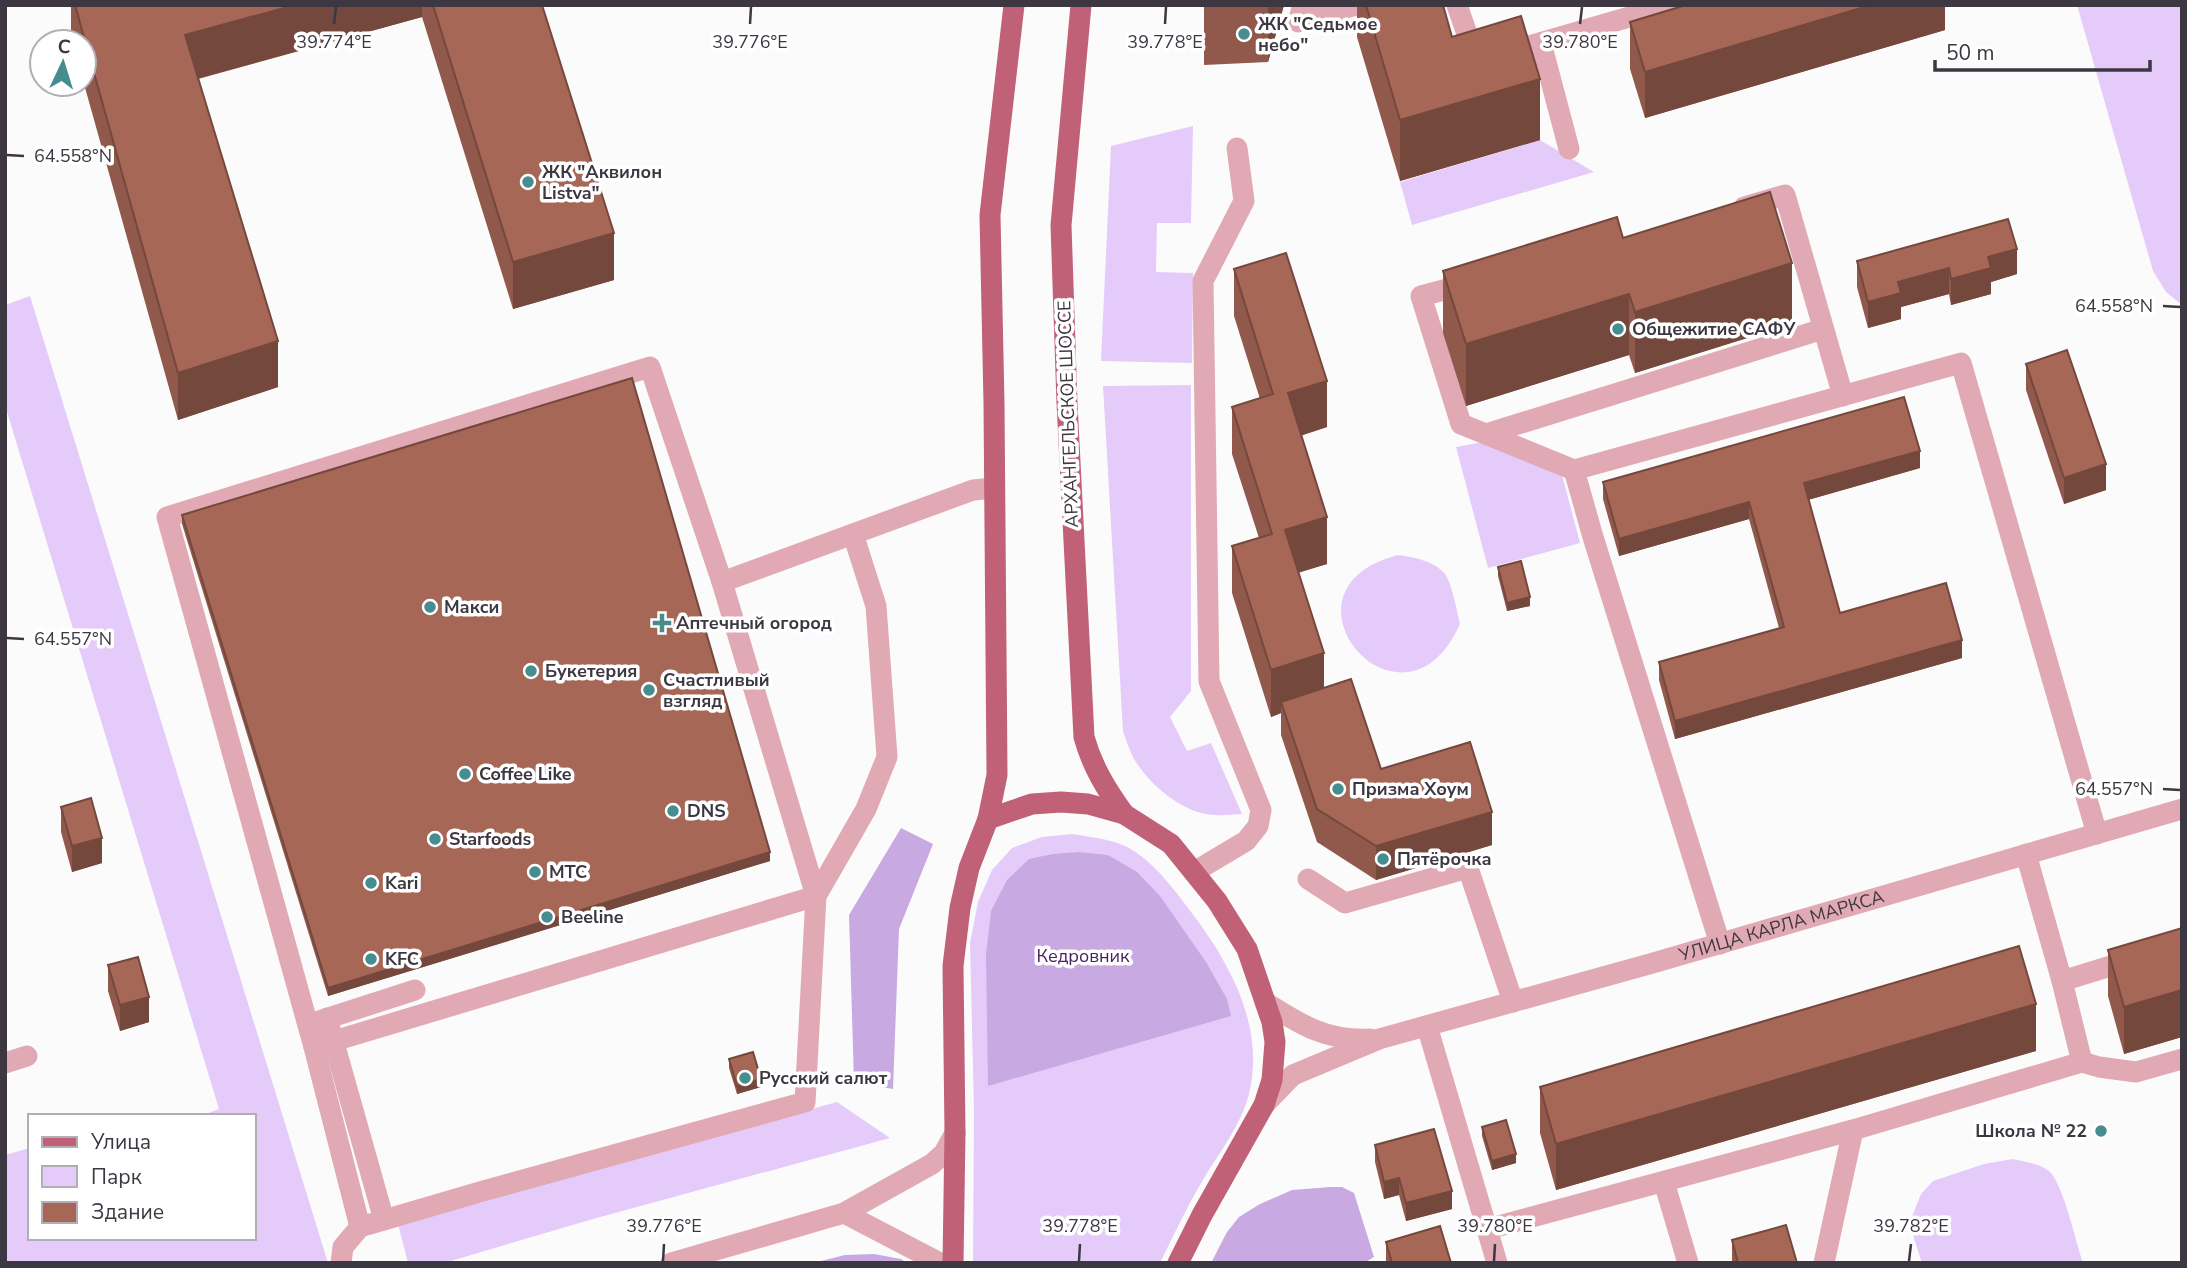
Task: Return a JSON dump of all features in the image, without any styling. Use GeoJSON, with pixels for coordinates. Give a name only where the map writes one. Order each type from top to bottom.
{"type":"FeatureCollection","features":[{"type":"Feature","properties":{"kind":"main road"},"geometry":{"type":"LineString","coordinates":[[953,1263],[953,966],[960,908],[969,868],[988,818],[997,775],[990,215],[1014,5]]}},
{"type":"Feature","properties":{"kind":"main road","name":"АРХАНГЕЛЬСКОЕ ШОССЕ"},"geometry":{"type":"LineString","coordinates":[[1081,5],[1061,225],[1067,412],[1084,737],[1099,776],[1124,814]]}},
{"type":"Feature","properties":{"kind":"main road"},"geometry":{"type":"LineString","coordinates":[[988,818],[1032,804],[1061,802],[1088,804],[1124,814],[1171,844],[1217,901],[1247,949],[1275,1042],[1272,1080],[1264,1105],[1178,1263]]}},
{"type":"Feature","properties":{"kind":"street"},"geometry":{"type":"LineString","coordinates":[[1303,5],[1297,22],[1356,5]]}},
{"type":"Feature","properties":{"kind":"street"},"geometry":{"type":"LineString","coordinates":[[1457,5],[1476,62],[1671,5]]}},
{"type":"Feature","properties":{"kind":"street"},"geometry":{"type":"LineString","coordinates":[[1541,43],[1569,149]]}},
{"type":"Feature","properties":{"kind":"street"},"geometry":{"type":"LineString","coordinates":[[1194,873],[1246,841],[1258,826],[1261,810],[1209,681],[1203,281],[1244,201],[1237,148]]}},
{"type":"Feature","properties":{"kind":"street"},"geometry":{"type":"LineString","coordinates":[[1731,210],[1785,195],[1843,396]]}},
{"type":"Feature","properties":{"kind":"street"},"geometry":{"type":"LineString","coordinates":[[1489,278],[1421,296],[1461,424],[1574,470],[1961,363],[2097,834]]}},
{"type":"Feature","properties":{"kind":"street"},"geometry":{"type":"LineString","coordinates":[[1486,434],[1823,329]]}},
{"type":"Feature","properties":{"kind":"street"},"geometry":{"type":"LineString","coordinates":[[341,1263],[343,1248],[359,1227],[805,1102],[816,896],[722,582],[650,367],[167,517],[317,1021],[359,1227]]}},
{"type":"Feature","properties":{"kind":"street"},"geometry":{"type":"LineString","coordinates":[[1574,470],[1592,537],[1720,944]]}},
{"type":"Feature","properties":{"kind":"street"},"geometry":{"type":"LineString","coordinates":[[722,582],[973,490],[993,488]]}},
{"type":"Feature","properties":{"kind":"street"},"geometry":{"type":"LineString","coordinates":[[323,1044],[816,896],[866,809],[887,757],[876,606],[853,534]]}},
{"type":"Feature","properties":{"kind":"street","name":"УЛИЦА КАРЛА МАРКСА"},"geometry":{"type":"LineString","coordinates":[[1379,1039],[1720,944],[2182,809]]}},
{"type":"Feature","properties":{"kind":"street"},"geometry":{"type":"LineString","coordinates":[[2026,854],[2082,1062]]}},
{"type":"Feature","properties":{"kind":"street"},"geometry":{"type":"LineString","coordinates":[[1308,879],[1345,903],[1468,869],[1513,1002]]}},
{"type":"Feature","properties":{"kind":"street"},"geometry":{"type":"LineString","coordinates":[[2062,981],[2182,944]]}},
{"type":"Feature","properties":{"kind":"street"},"geometry":{"type":"LineString","coordinates":[[317,1021],[415,990]]}},
{"type":"Feature","properties":{"kind":"street"},"geometry":{"type":"LineString","coordinates":[[1265,1002],[1301,1026],[1354,1040],[1379,1039]]}},
{"type":"Feature","properties":{"kind":"street"},"geometry":{"type":"LineString","coordinates":[[1427,1026],[1497,1263]]}},
{"type":"Feature","properties":{"kind":"street"},"geometry":{"type":"LineString","coordinates":[[1264,1105],[1293,1075],[1379,1039]]}},
{"type":"Feature","properties":{"kind":"street"},"geometry":{"type":"LineString","coordinates":[[323,1044],[384,1220]]}},
{"type":"Feature","properties":{"kind":"street"},"geometry":{"type":"LineString","coordinates":[[5,1063],[27,1056]]}},
{"type":"Feature","properties":{"kind":"street"},"geometry":{"type":"LineString","coordinates":[[1488,1229],[1853,1130],[2082,1062],[2136,1072],[2182,1059]]}},
{"type":"Feature","properties":{"kind":"street"},"geometry":{"type":"LineString","coordinates":[[1824,1263],[1853,1130]]}},
{"type":"Feature","properties":{"kind":"street"},"geometry":{"type":"LineString","coordinates":[[671,1263],[844,1213],[932,1164],[944,1153],[955,1133]]}},
{"type":"Feature","properties":{"kind":"street"},"geometry":{"type":"LineString","coordinates":[[1664,1182],[1688,1263]]}},
{"type":"Feature","properties":{"kind":"street"},"geometry":{"type":"LineString","coordinates":[[844,1213],[940,1263]]}},
{"type":"Feature","properties":{"kind":"green space"},"geometry":{"type":"Polygon","coordinates":[[[2077,5],[2182,5],[2182,305],[2166,292],[2153,271],[2077,5]]]}},
{"type":"Feature","properties":{"kind":"green space"},"geometry":{"type":"Polygon","coordinates":[[[1193,126],[1191,223],[1157,223],[1156,272],[1193,273],[1192,363],[1101,361],[1111,146],[1193,126]]]}},
{"type":"Feature","properties":{"kind":"green space"},"geometry":{"type":"Polygon","coordinates":[[[1540,140],[1594,172],[1412,225],[1400,182],[1540,140]]]}},
{"type":"Feature","properties":{"kind":"green space"},"geometry":{"type":"Polygon","coordinates":[[[30,296],[328,1263],[5,1263],[5,1155],[28,1149],[28,1240],[256,1240],[256,1114],[206,1114],[219,1109],[5,405],[5,305],[30,296]]]}},
{"type":"Feature","properties":{"kind":"green space"},"geometry":{"type":"Polygon","coordinates":[[[1191,385],[1191,691],[1170,717],[1187,751],[1211,743],[1242,814],[1203,813],[1168,796],[1140,767],[1123,731],[1103,386],[1191,385]]]}},
{"type":"Feature","properties":{"kind":"green space"},"geometry":{"type":"Polygon","coordinates":[[[1483,442],[1562,475],[1580,543],[1488,568],[1456,447],[1483,442]]]}},
{"type":"Feature","properties":{"kind":"green space"},"geometry":{"type":"Polygon","coordinates":[[[1398,555],[1430,563],[1445,574],[1460,624],[1435,659],[1407,672],[1380,668],[1357,651],[1343,626],[1343,599],[1360,573],[1398,555]]]}},
{"type":"Feature","properties":{"kind":"green space"},"geometry":{"type":"Polygon","coordinates":[[[901,828],[933,844],[899,929],[893,1089],[854,1082],[849,915],[901,828]]]}},
{"type":"Feature","properties":{"kind":"green space"},"geometry":{"type":"Polygon","coordinates":[[[1072,834],[1116,842],[1137,853],[1166,880],[1201,925],[1228,969],[1247,1017],[1253,1068],[1249,1094],[1236,1126],[1198,1188],[1160,1263],[973,1263],[974,1111],[970,943],[978,902],[992,870],[1012,848],[1042,837],[1072,834]]]}},
{"type":"Feature","properties":{"kind":"green space","name":"Кедровник"},"geometry":{"type":"Polygon","coordinates":[[[1079,852],[1108,855],[1137,872],[1160,896],[1206,962],[1227,999],[1231,1016],[988,1086],[986,955],[991,911],[1007,880],[1029,859],[1079,852]]]}},
{"type":"Feature","properties":{"kind":"green space"},"geometry":{"type":"Polygon","coordinates":[[[837,1102],[890,1138],[593,1219],[444,1263],[408,1263],[398,1224],[837,1102]]]}},
{"type":"Feature","properties":{"kind":"green space"},"geometry":{"type":"Polygon","coordinates":[[[2013,1159],[2041,1166],[2054,1178],[2064,1200],[2083,1263],[1922,1263],[1912,1232],[1913,1214],[1921,1194],[1933,1181],[1984,1164],[2013,1159]]]}},
{"type":"Feature","properties":{"kind":"green space"},"geometry":{"type":"Polygon","coordinates":[[[1342,1187],[1354,1193],[1374,1257],[1364,1263],[1211,1263],[1227,1232],[1239,1217],[1292,1190],[1342,1187]]]}},
{"type":"Feature","properties":{"kind":"green space"},"geometry":{"type":"Polygon","coordinates":[[[874,1254],[901,1259],[907,1263],[813,1263],[845,1255],[874,1254]]]}},
{"type":"Feature","properties":{"kind":"building"},"geometry":{"type":"Polygon","coordinates":[[[75,5],[295,5],[185,35],[278,341],[178,373],[98,87],[98,28],[81,28],[75,5]]]}},
{"type":"Feature","properties":{"kind":"building"},"geometry":{"type":"Polygon","coordinates":[[[433,5],[542,5],[614,233],[513,262],[433,5]]]}},
{"type":"Feature","properties":{"kind":"building"},"geometry":{"type":"Polygon","coordinates":[[[1366,5],[1443,5],[1452,37],[1521,16],[1540,79],[1400,120],[1366,5]]]}},
{"type":"Feature","properties":{"kind":"building"},"geometry":{"type":"Polygon","coordinates":[[[1686,5],[1871,5],[1645,72],[1630,22],[1686,5]]]}},
{"type":"Feature","properties":{"kind":"building"},"geometry":{"type":"Polygon","coordinates":[[[1770,192],[1792,263],[1635,312],[1629,294],[1466,344],[1443,271],[1617,217],[1623,238],[1770,192]]]}},
{"type":"Feature","properties":{"kind":"building"},"geometry":{"type":"Polygon","coordinates":[[[2008,219],[2017,249],[1988,257],[1991,268],[1951,279],[1949,268],[1898,282],[1901,293],[1868,302],[1857,261],[2008,219]]]}},
{"type":"Feature","properties":{"kind":"building"},"geometry":{"type":"Polygon","coordinates":[[[1286,253],[1327,381],[1288,393],[1327,517],[1285,530],[1324,653],[1271,670],[1232,546],[1272,534],[1232,407],[1273,394],[1234,269],[1286,253]]]}},
{"type":"Feature","properties":{"kind":"building"},"geometry":{"type":"Polygon","coordinates":[[[2067,350],[2106,464],[2064,478],[2026,364],[2067,350]]]}},
{"type":"Feature","properties":{"kind":"building"},"geometry":{"type":"Polygon","coordinates":[[[632,378],[770,852],[328,988],[182,515],[632,378]]]}},
{"type":"Feature","properties":{"kind":"building"},"geometry":{"type":"Polygon","coordinates":[[[1904,397],[1920,451],[1804,483],[1840,613],[1946,583],[1962,640],[1675,721],[1659,662],[1784,627],[1749,502],[1619,539],[1603,482],[1904,397]]]}},
{"type":"Feature","properties":{"kind":"building"},"geometry":{"type":"Polygon","coordinates":[[[1521,561],[1530,597],[1507,603],[1498,567],[1521,561]]]}},
{"type":"Feature","properties":{"kind":"building","name":"Призма Хоум"},"geometry":{"type":"Polygon","coordinates":[[[1351,679],[1381,769],[1470,742],[1492,812],[1376,846],[1317,809],[1281,702],[1351,679]]]}},
{"type":"Feature","properties":{"kind":"building"},"geometry":{"type":"Polygon","coordinates":[[[91,798],[102,838],[72,846],[61,807],[91,798]]]}},
{"type":"Feature","properties":{"kind":"building"},"geometry":{"type":"Polygon","coordinates":[[[2182,928],[2182,990],[2124,1007],[2108,950],[2182,928]]]}},
{"type":"Feature","properties":{"kind":"building"},"geometry":{"type":"Polygon","coordinates":[[[2019,946],[2036,1004],[1556,1144],[1540,1087],[2019,946]]]}},
{"type":"Feature","properties":{"kind":"building"},"geometry":{"type":"Polygon","coordinates":[[[138,957],[149,997],[120,1005],[108,965],[138,957]]]}},
{"type":"Feature","properties":{"kind":"building","name":"Русский салют"},"geometry":{"type":"Polygon","coordinates":[[[753,1052],[761,1079],[737,1086],[729,1059],[753,1052]]]}},
{"type":"Feature","properties":{"kind":"building"},"geometry":{"type":"Polygon","coordinates":[[[1506,1120],[1516,1154],[1492,1161],[1482,1127],[1506,1120]]]}},
{"type":"Feature","properties":{"kind":"building"},"geometry":{"type":"Polygon","coordinates":[[[1434,1129],[1452,1191],[1406,1203],[1399,1178],[1384,1182],[1375,1145],[1434,1129]]]}},
{"type":"Feature","properties":{"kind":"building"},"geometry":{"type":"Polygon","coordinates":[[[1786,1225],[1797,1263],[1738,1263],[1732,1240],[1786,1225]]]}},
{"type":"Feature","properties":{"kind":"building"},"geometry":{"type":"Polygon","coordinates":[[[1440,1226],[1451,1263],[1392,1263],[1386,1242],[1440,1226]]]}},
{"type":"Feature","properties":{"kind":"place","name":"ЖК \"Седьмое небо\""},"geometry":{"type":"Point","coordinates":[1244,34]}},
{"type":"Feature","properties":{"kind":"place","name":"ЖК \"Аквилон Listva\""},"geometry":{"type":"Point","coordinates":[528,182]}},
{"type":"Feature","properties":{"kind":"place","name":"Общежитие САФУ"},"geometry":{"type":"Point","coordinates":[1618,329]}},
{"type":"Feature","properties":{"kind":"place","name":"Макси"},"geometry":{"type":"Point","coordinates":[430,607]}},
{"type":"Feature","properties":{"kind":"place","name":"Аптечный огород"},"geometry":{"type":"Point","coordinates":[662,623]}},
{"type":"Feature","properties":{"kind":"place","name":"Букетерия"},"geometry":{"type":"Point","coordinates":[531,671]}},
{"type":"Feature","properties":{"kind":"place","name":"Счастливый взгляд"},"geometry":{"type":"Point","coordinates":[649,690]}},
{"type":"Feature","properties":{"kind":"place","name":"Coffee Like"},"geometry":{"type":"Point","coordinates":[465,774]}},
{"type":"Feature","properties":{"kind":"place","name":"Призма Хоум"},"geometry":{"type":"Point","coordinates":[1338,789]}},
{"type":"Feature","properties":{"kind":"place","name":"DNS"},"geometry":{"type":"Point","coordinates":[673,811]}},
{"type":"Feature","properties":{"kind":"place","name":"Starfoods"},"geometry":{"type":"Point","coordinates":[435,839]}},
{"type":"Feature","properties":{"kind":"place","name":"Пятёрочка"},"geometry":{"type":"Point","coordinates":[1383,859]}},
{"type":"Feature","properties":{"kind":"place","name":"МТС"},"geometry":{"type":"Point","coordinates":[535,872]}},
{"type":"Feature","properties":{"kind":"place","name":"Kari"},"geometry":{"type":"Point","coordinates":[371,883]}},
{"type":"Feature","properties":{"kind":"place","name":"Beeline"},"geometry":{"type":"Point","coordinates":[547,917]}},
{"type":"Feature","properties":{"kind":"place","name":"KFC"},"geometry":{"type":"Point","coordinates":[371,959]}},
{"type":"Feature","properties":{"kind":"place","name":"Русский салют"},"geometry":{"type":"Point","coordinates":[745,1078]}},
{"type":"Feature","properties":{"kind":"place","name":"Школа № 22"},"geometry":{"type":"Point","coordinates":[2101,1131]}}]}
